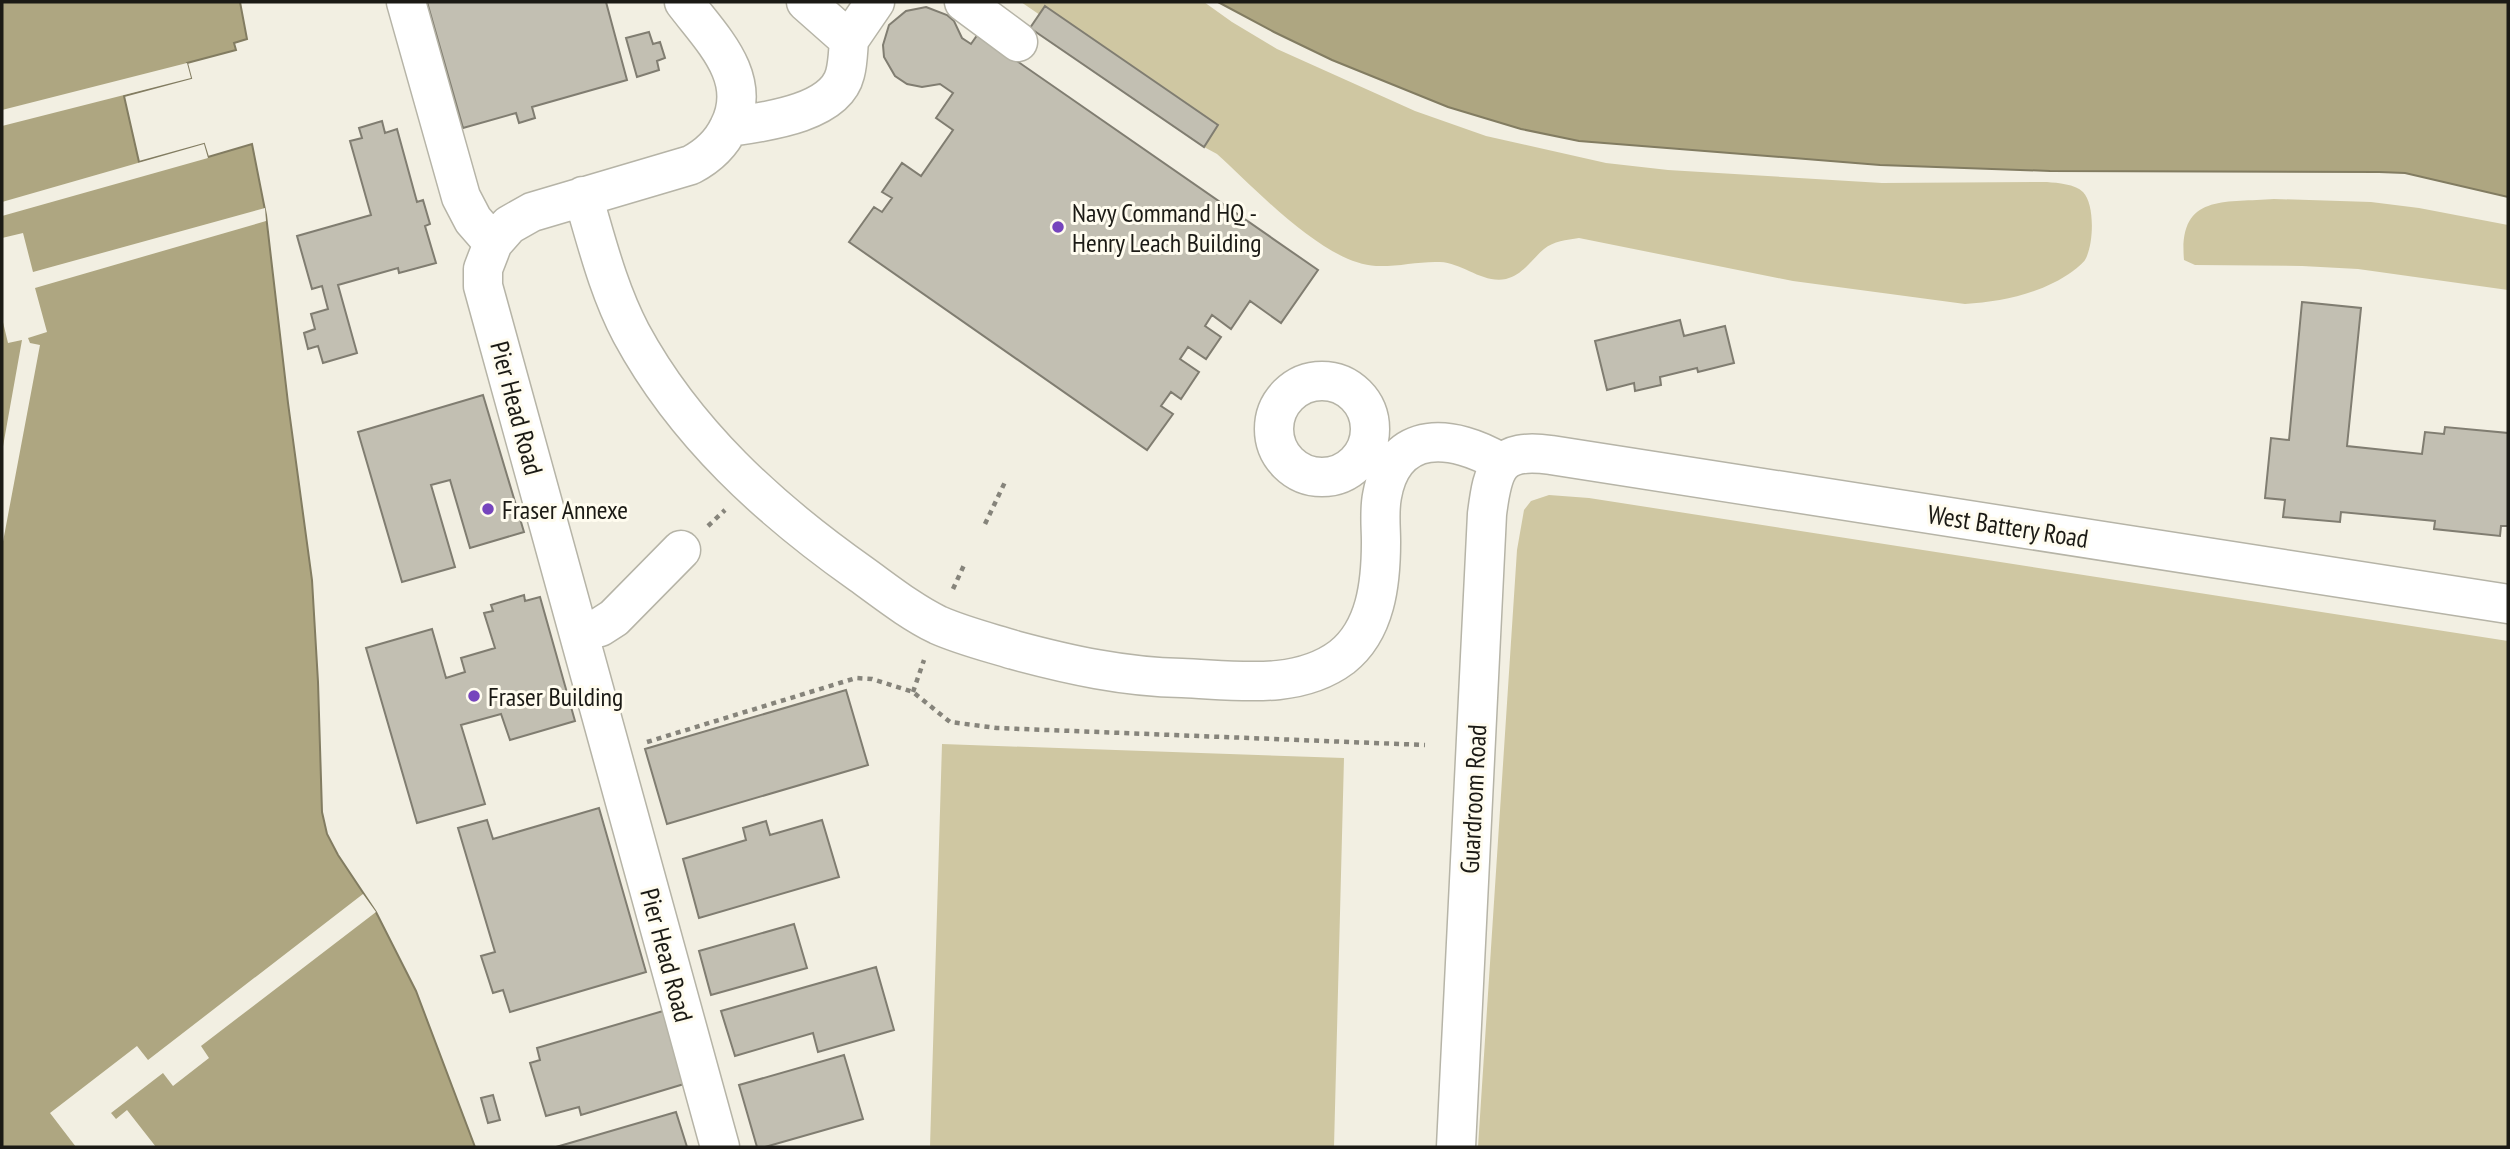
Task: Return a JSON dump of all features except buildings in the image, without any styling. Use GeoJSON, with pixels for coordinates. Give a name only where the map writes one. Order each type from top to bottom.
{"type":"FeatureCollection","features":[{"type":"Feature","properties":{"kind":"lane"},"geometry":{"type":"LineString","coordinates":[[406,2],[461,197],[473,220],[493,243],[509,225],[531,212],[691,165],[711,152],[734,111],[736,82],[729,63],[684,2]]}},
{"type":"Feature","properties":{"kind":"lane"},"geometry":{"type":"LineString","coordinates":[[806,2],[849,40]]}},
{"type":"Feature","properties":{"kind":"lane"},"geometry":{"type":"LineString","coordinates":[[734,111],[778,119],[825,102],[845,76],[849,40],[874,2]]}},
{"type":"Feature","properties":{"kind":"lane"},"geometry":{"type":"LineString","coordinates":[[964,2],[1018,42]]}},
{"type":"Feature","properties":{"kind":"lane"},"geometry":{"type":"LineString","coordinates":[[583,196],[606,278],[630,331],[669,394],[701,435],[761,495],[808,536],[913,611],[968,637],[1053,661],[1138,677],[1260,681],[1321,671],[1356,643],[1369,621],[1381,559],[1381,497],[1377,464],[1439,441],[1472,447],[1504,460]]}},
{"type":"Feature","properties":{"kind":"lane","name":"Pier Head Road"},"geometry":{"type":"LineString","coordinates":[[493,243],[483,269],[483,286],[720,1147]]}},
{"type":"Feature","properties":{"kind":"lane","name":"West Battery Road"},"geometry":{"type":"LineString","coordinates":[[1504,460],[1527,453],[1550,454],[2508,604]]}},
{"type":"Feature","properties":{"kind":"lane","name":"Guardroom Road"},"geometry":{"type":"LineString","coordinates":[[1456,1147],[1487,514],[1493,476],[1504,460]]}},
{"type":"Feature","properties":{"kind":"lane"},"geometry":{"type":"LineString","coordinates":[[579,633],[609,622],[693,540]]}},
{"type":"Feature","properties":{"kind":"path"},"geometry":{"type":"LineString","coordinates":[[985,524],[1005,482]]}},
{"type":"Feature","properties":{"kind":"path"},"geometry":{"type":"LineString","coordinates":[[693,540],[727,507]]}},
{"type":"Feature","properties":{"kind":"path"},"geometry":{"type":"LineString","coordinates":[[950,595],[965,563]]}},
{"type":"Feature","properties":{"kind":"path"},"geometry":{"type":"LineString","coordinates":[[913,692],[926,653]]}},
{"type":"Feature","properties":{"kind":"path"},"geometry":{"type":"LineString","coordinates":[[636,745],[856,678],[872,679],[913,692],[950,722],[997,729],[1146,732],[1425,745]]}},
{"type":"Feature","properties":{"kind":"shaded area"},"geometry":{"type":"Polygon","coordinates":[[[2,2],[240,2],[247,39],[234,43],[236,50],[187,63],[191,78],[124,96],[139,162],[204,144],[208,157],[252,144],[266,215],[312,580],[322,812],[327,834],[338,855],[376,912],[416,991],[475,1147],[2,1147],[2,2]]]}},
{"type":"Feature","properties":{"kind":"shaded area"},"geometry":{"type":"Polygon","coordinates":[[[1021,2],[1204,2],[1277,49],[1415,111],[1486,136],[1606,163],[1668,170],[1882,183],[2066,184],[2080,189],[2087,198],[2092,225],[2090,245],[2081,264],[2049,285],[2008,298],[1965,304],[1793,281],[1579,238],[1548,246],[1512,277],[1498,280],[1448,263],[1376,266],[1356,262],[1334,252],[1291,222],[1217,154],[1204,147],[1218,125],[1046,7],[1040,15],[1021,2]]]}},
{"type":"Feature","properties":{"kind":"shaded area"},"geometry":{"type":"Polygon","coordinates":[[[1218,2],[2508,2],[2508,197],[2405,173],[2050,171],[1880,165],[1579,141],[1521,129],[1448,107],[1332,60],[1218,2]]]}},
{"type":"Feature","properties":{"kind":"shaded area"},"geometry":{"type":"Polygon","coordinates":[[[2274,199],[2371,202],[2508,225],[2508,290],[2358,269],[2195,265],[2184,260],[2184,238],[2189,223],[2197,212],[2222,202],[2274,199]]]}},
{"type":"Feature","properties":{"kind":"shaded area"},"geometry":{"type":"Polygon","coordinates":[[[1549,495],[1589,498],[2508,641],[2508,1147],[1478,1147],[1517,550],[1524,510],[1531,501],[1549,495]]]}},
{"type":"Feature","properties":{"kind":"shaded area"},"geometry":{"type":"Polygon","coordinates":[[[942,744],[1344,758],[1334,1147],[930,1147],[942,744]]]}},
{"type":"Feature","properties":{"kind":"pier"},"geometry":{"type":"Polygon","coordinates":[[[187,63],[191,78],[2,126],[2,110],[187,63]]]}},
{"type":"Feature","properties":{"kind":"pier"},"geometry":{"type":"Polygon","coordinates":[[[204,144],[208,158],[2,216],[2,202],[204,144]]]}},
{"type":"Feature","properties":{"kind":"pier"},"geometry":{"type":"Polygon","coordinates":[[[265,208],[266,221],[35,288],[47,332],[28,338],[30,343],[40,345],[2,547],[2,452],[22,340],[8,343],[2,318],[2,238],[23,233],[33,272],[265,208]]]}},
{"type":"Feature","properties":{"kind":"pier"},"geometry":{"type":"Polygon","coordinates":[[[363,894],[376,912],[201,1046],[209,1058],[173,1086],[163,1073],[111,1113],[116,1119],[127,1110],[156,1147],[76,1147],[50,1113],[137,1046],[148,1060],[363,894]]]}},
{"type":"Feature","properties":{"kind":"place","name":"Navy Command HQ - Henry Leach Building"},"geometry":{"type":"Point","coordinates":[1058,227]}},
{"type":"Feature","properties":{"kind":"place","name":"Fraser Annexe"},"geometry":{"type":"Point","coordinates":[488,509]}},
{"type":"Feature","properties":{"kind":"place","name":"Fraser Building"},"geometry":{"type":"Point","coordinates":[474,696]}}]}
